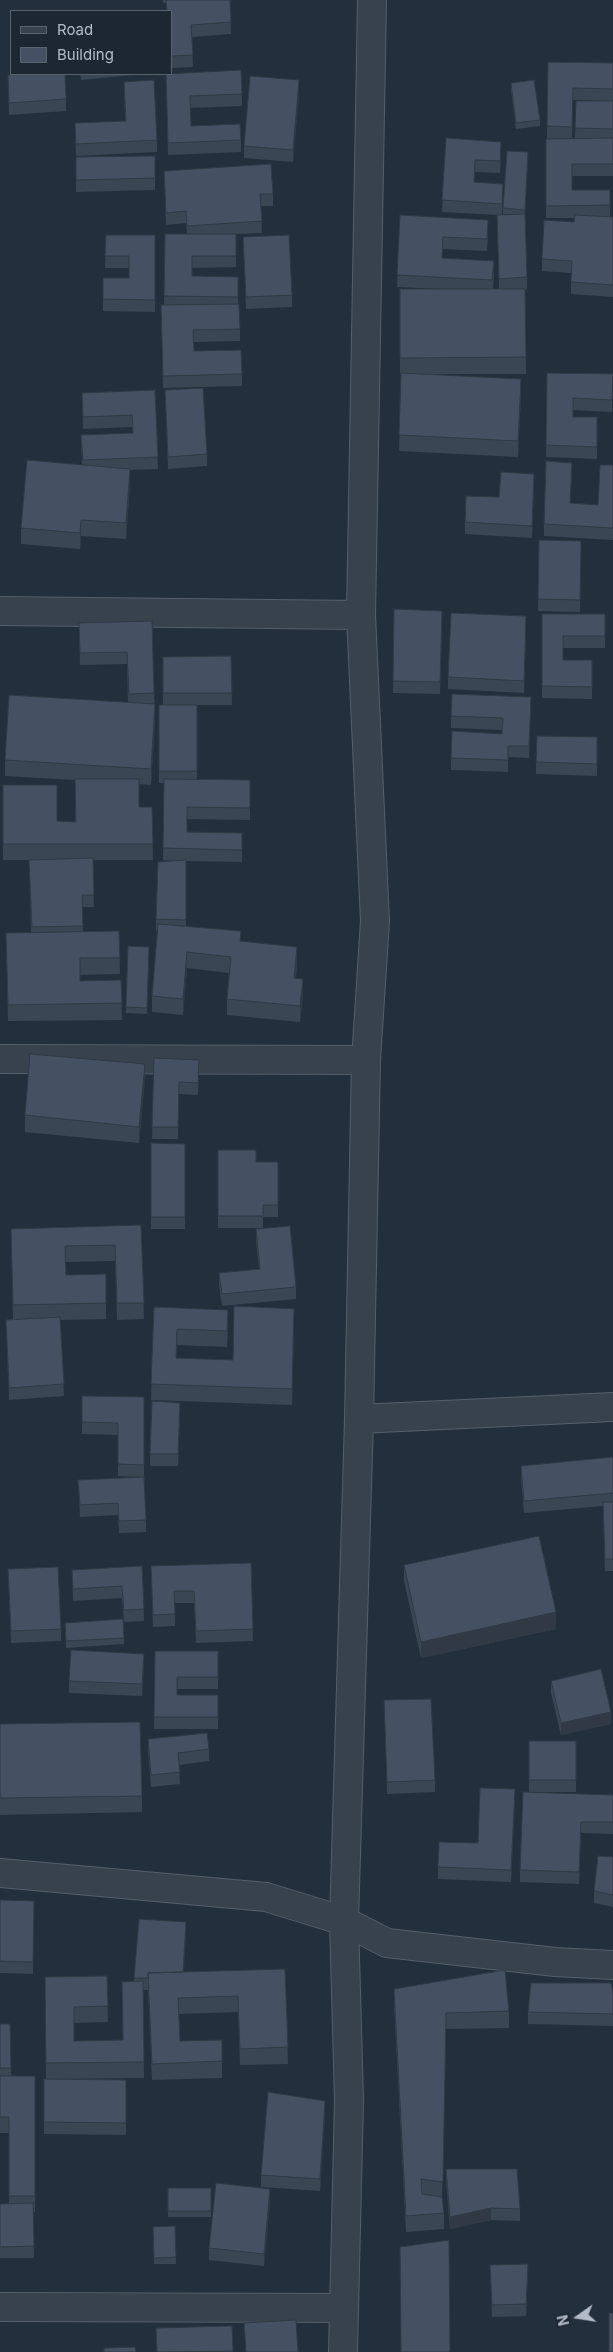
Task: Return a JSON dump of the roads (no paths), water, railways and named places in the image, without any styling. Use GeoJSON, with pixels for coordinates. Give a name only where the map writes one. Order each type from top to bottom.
{"type":"FeatureCollection","features":[{"type":"Feature","properties":{"kind":"street"},"geometry":{"type":"LineString","coordinates":[[343,2352],[349,2100],[344,1921],[359,1419],[366,1060],[375,921],[361,615],[372,0]]}},
{"type":"Feature","properties":{"kind":"street"},"geometry":{"type":"LineString","coordinates":[[0,611],[361,615]]}},
{"type":"Feature","properties":{"kind":"street"},"geometry":{"type":"LineString","coordinates":[[0,1059],[366,1060]]}},
{"type":"Feature","properties":{"kind":"street"},"geometry":{"type":"LineString","coordinates":[[359,1419],[613,1408]]}},
{"type":"Feature","properties":{"kind":"street"},"geometry":{"type":"LineString","coordinates":[[0,1873],[266,1897],[344,1921],[387,1943],[555,1962],[613,1965]]}},
{"type":"Feature","properties":{"kind":"street"},"geometry":{"type":"LineString","coordinates":[[0,2307],[344,2308]]}}]}
